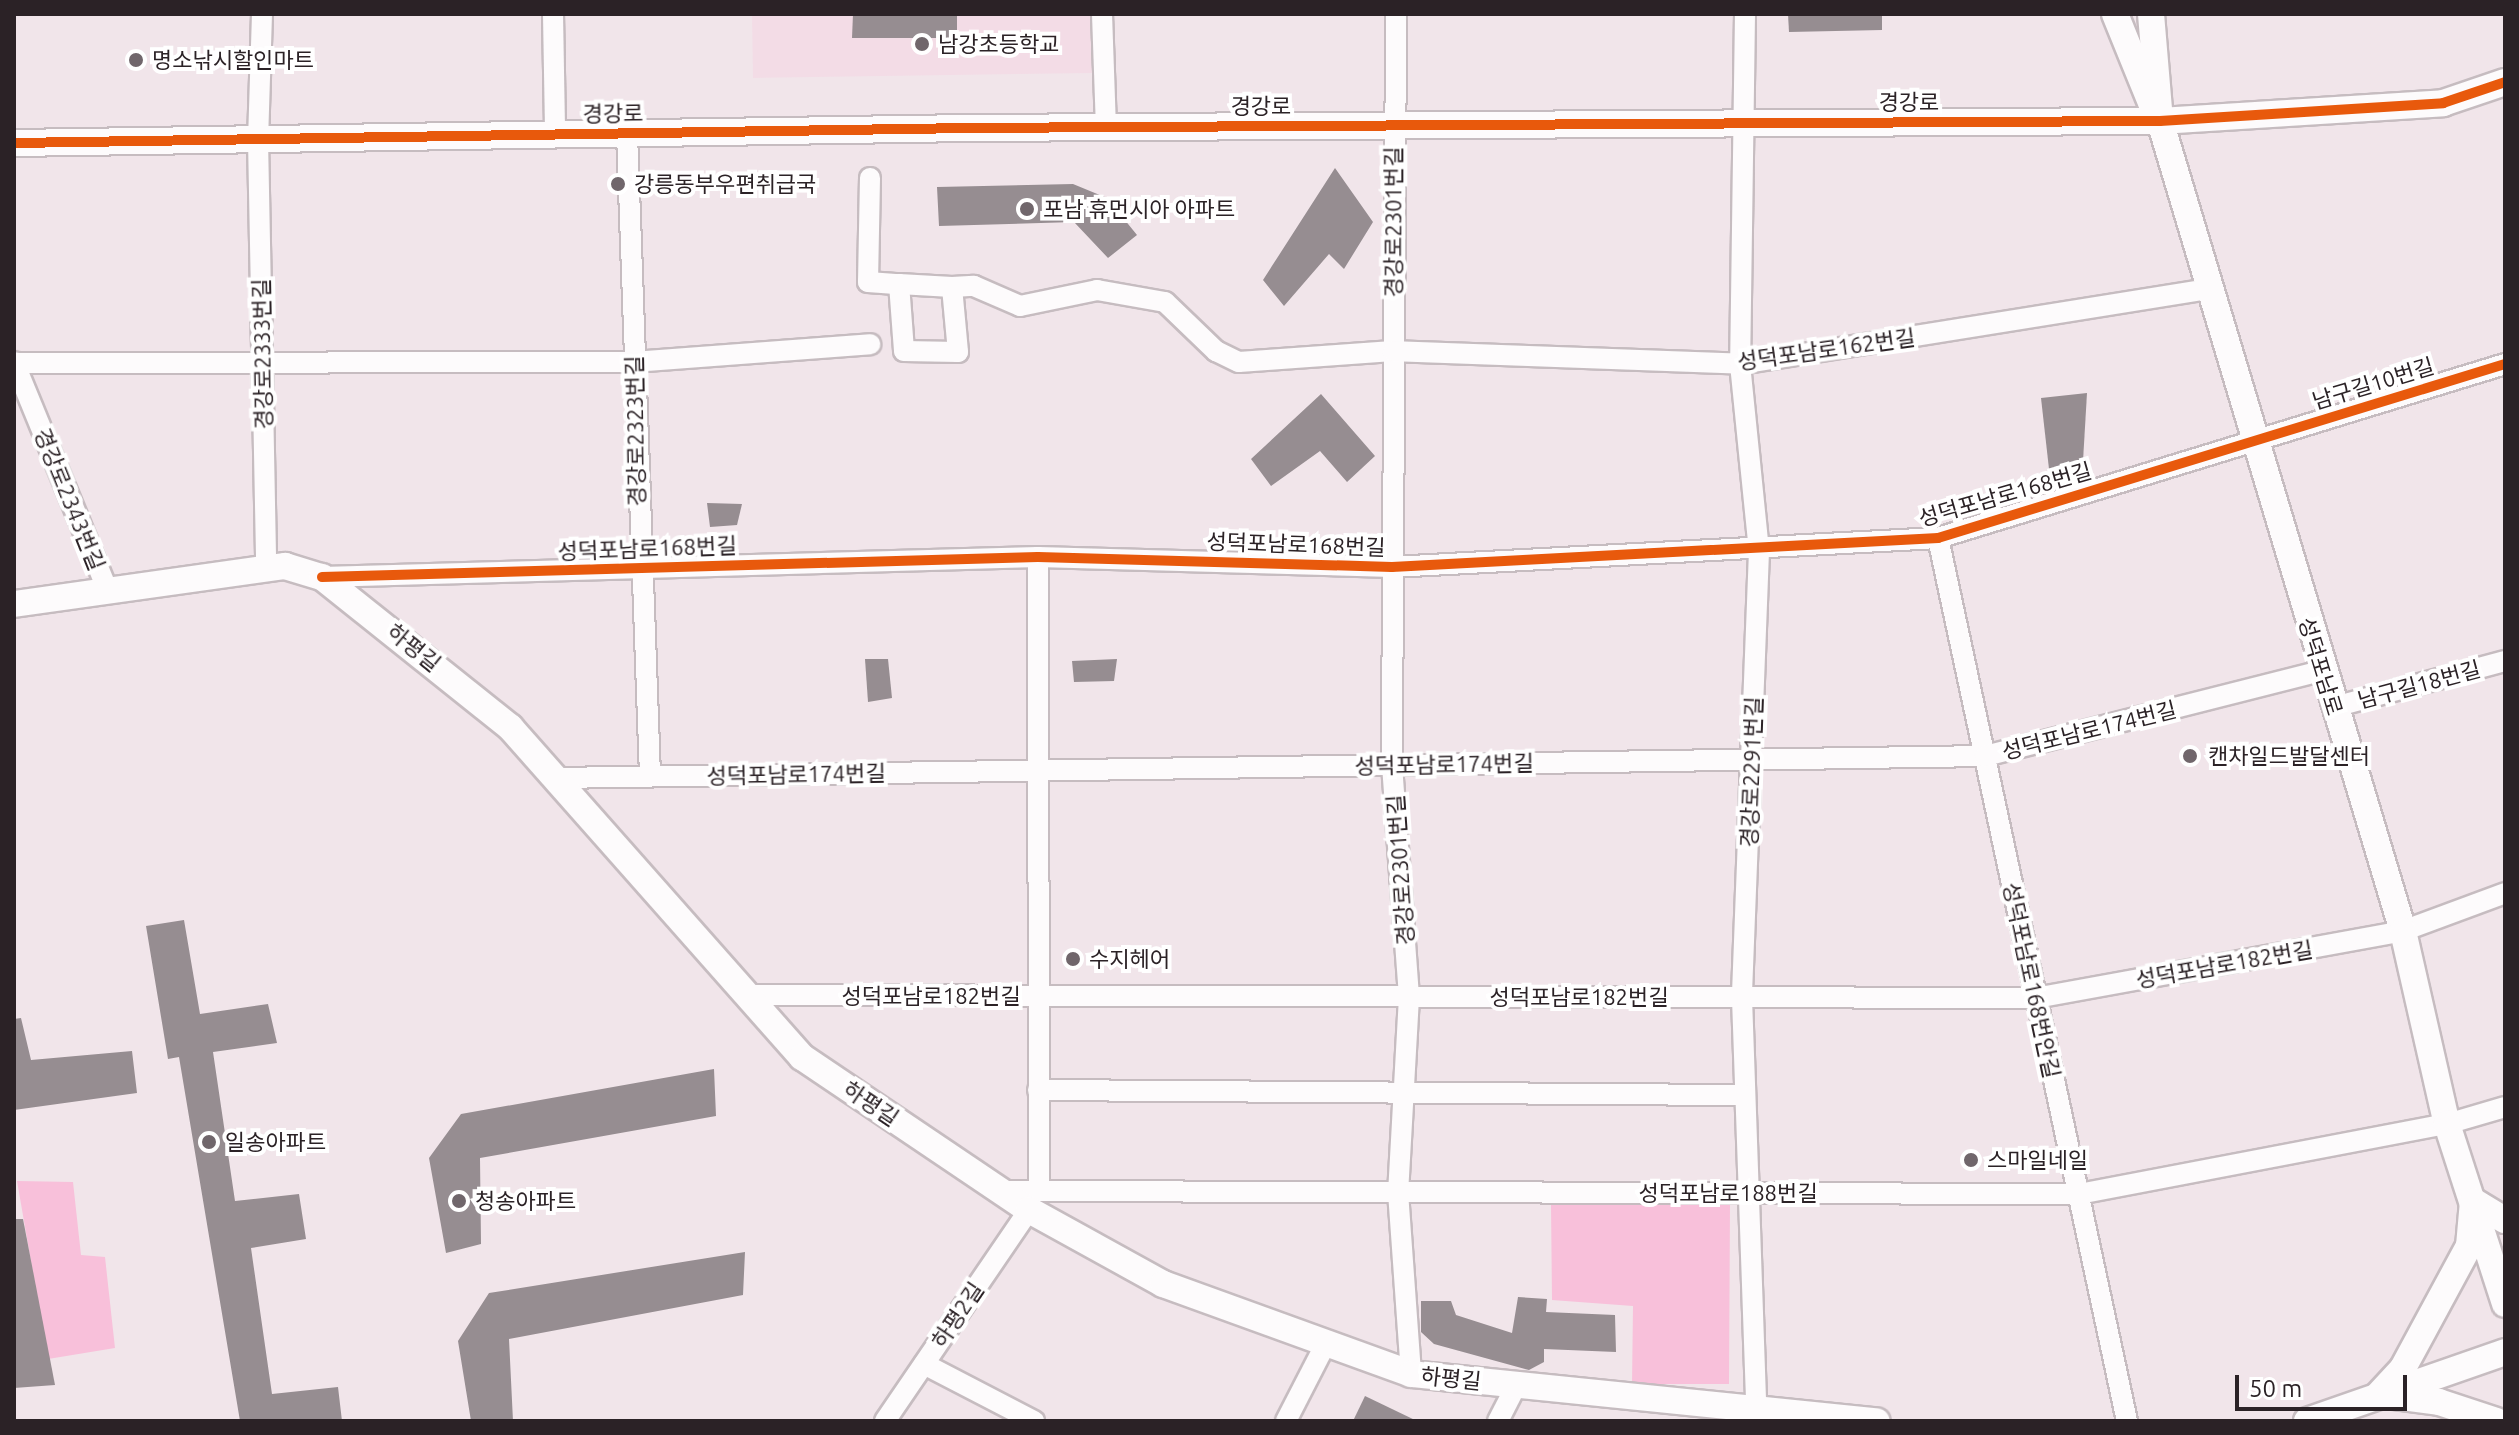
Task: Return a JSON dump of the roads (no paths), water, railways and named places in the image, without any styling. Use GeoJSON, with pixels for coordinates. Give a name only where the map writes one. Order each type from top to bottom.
{"type":"FeatureCollection","features":[{"type":"Feature","properties":{"kind":"street","name":"경강로2333번길"},"geometry":{"type":"LineString","coordinates":[[262,14],[258,139],[266,568]]}},
{"type":"Feature","properties":{"kind":"street"},"geometry":{"type":"LineString","coordinates":[[553,14],[555,134]]}},
{"type":"Feature","properties":{"kind":"street"},"geometry":{"type":"LineString","coordinates":[[1102,14],[1106,127]]}},
{"type":"Feature","properties":{"kind":"street","name":"경강로2301번길"},"geometry":{"type":"LineString","coordinates":[[1396,14],[1393,125],[1392,765],[1409,997],[1398,1192],[1411,1374]]}},
{"type":"Feature","properties":{"kind":"street","name":"경강로2291번길"},"geometry":{"type":"LineString","coordinates":[[1745,14],[1740,364],[1759,551],[1742,998],[1755,1414]]}},
{"type":"Feature","properties":{"kind":"street","name":"성덕포남로"},"geometry":{"type":"LineString","coordinates":[[2115,14],[2134,73],[2160,121]]}},
{"type":"Feature","properties":{"kind":"street","name":"성덕포남로"},"geometry":{"type":"LineString","coordinates":[[2151,14],[2160,121],[2207,289],[2403,931],[2447,1124],[2505,1304]]}},
{"type":"Feature","properties":{"kind":"street","name":"경강로"},"geometry":{"type":"LineString","coordinates":[[14,143],[1106,127],[2160,121],[2443,103],[2505,82]]}},
{"type":"Feature","properties":{"kind":"street","name":"경강로2323번길"},"geometry":{"type":"LineString","coordinates":[[627,133],[638,568],[650,776]]}},
{"type":"Feature","properties":{"kind":"street","name":"성덕포남로162번길"},"geometry":{"type":"LineString","coordinates":[[870,178],[868,282],[974,286],[1020,306],[1097,290],[1165,302],[1216,351],[1239,362],[1393,351],[1740,364],[2207,289]]}},
{"type":"Feature","properties":{"kind":"street"},"geometry":{"type":"LineString","coordinates":[[899,284],[904,351],[958,352],[952,287]]}},
{"type":"Feature","properties":{"kind":"street"},"geometry":{"type":"LineString","coordinates":[[14,362],[633,362],[870,344]]}},
{"type":"Feature","properties":{"kind":"street","name":"경강로2343번길"},"geometry":{"type":"LineString","coordinates":[[14,362],[108,591]]}},
{"type":"Feature","properties":{"kind":"street","name":"남구길10번길"},"geometry":{"type":"LineString","coordinates":[[2253,441],[2505,364]]}},
{"type":"Feature","properties":{"kind":"street","name":"성덕포남로168번길"},"geometry":{"type":"LineString","coordinates":[[322,577],[1038,557],[1392,567],[1759,551],[1938,538],[2253,441]]}},
{"type":"Feature","properties":{"kind":"street","name":"성덕포남로168번안길"},"geometry":{"type":"LineString","coordinates":[[1938,538],[2127,1421]]}},
{"type":"Feature","properties":{"kind":"street"},"geometry":{"type":"LineString","coordinates":[[1034,1201],[1038,1090],[1038,557]]}},
{"type":"Feature","properties":{"kind":"street","name":"하평길"},"geometry":{"type":"LineString","coordinates":[[14,604],[285,566],[322,577],[510,727],[802,1057],[1002,1191],[1034,1201],[1163,1284],[1324,1347],[1411,1374],[1755,1414],[1877,1421]]}},
{"type":"Feature","properties":{"kind":"street","name":"남구길18번길"},"geometry":{"type":"LineString","coordinates":[[2334,707],[2505,661]]}},
{"type":"Feature","properties":{"kind":"street","name":"성덕포남로174번길"},"geometry":{"type":"LineString","coordinates":[[555,778],[1985,756],[2322,671]]}},
{"type":"Feature","properties":{"kind":"street","name":"성덕포남로182번길"},"geometry":{"type":"LineString","coordinates":[[748,995],[2035,998],[2403,931],[2505,893]]}},
{"type":"Feature","properties":{"kind":"street"},"geometry":{"type":"LineString","coordinates":[[1038,1090],[1404,1089],[1745,1095]]}},
{"type":"Feature","properties":{"kind":"street","name":"성덕포남로188번길"},"geometry":{"type":"LineString","coordinates":[[1034,1201],[1398,1192],[2079,1194],[2447,1124],[2505,1107]]}},
{"type":"Feature","properties":{"kind":"street","name":"하평2길"},"geometry":{"type":"LineString","coordinates":[[885,1421],[1034,1201]]}},
{"type":"Feature","properties":{"kind":"street"},"geometry":{"type":"LineString","coordinates":[[2379,1394],[2403,1368],[2469,1246],[2473,1201],[2505,1220]]}},
{"type":"Feature","properties":{"kind":"street"},"geometry":{"type":"LineString","coordinates":[[1286,1421],[1324,1347]]}},
{"type":"Feature","properties":{"kind":"street"},"geometry":{"type":"LineString","coordinates":[[2307,1421],[2505,1352]]}},
{"type":"Feature","properties":{"kind":"street"},"geometry":{"type":"LineString","coordinates":[[924,1364],[1034,1421]]}},
{"type":"Feature","properties":{"kind":"street"},"geometry":{"type":"LineString","coordinates":[[1498,1421],[1517,1384]]}},
{"type":"Feature","properties":{"kind":"street"},"geometry":{"type":"LineString","coordinates":[[2379,1394],[2439,1402],[2496,1421]]}},
{"type":"Feature","properties":{"kind":"place","name":"남강초등학교"},"geometry":{"type":"Point","coordinates":[922,44]}},
{"type":"Feature","properties":{"kind":"place","name":"명소낚시할인마트"},"geometry":{"type":"Point","coordinates":[136,60]}},
{"type":"Feature","properties":{"kind":"place","name":"강릉동부우편취급국"},"geometry":{"type":"Point","coordinates":[618,184]}},
{"type":"Feature","properties":{"kind":"place","name":"포남 휴먼시아 아파트"},"geometry":{"type":"Point","coordinates":[1027,209]}},
{"type":"Feature","properties":{"kind":"place","name":"캔차일드발달센터"},"geometry":{"type":"Point","coordinates":[2190,756]}},
{"type":"Feature","properties":{"kind":"place","name":"수지헤어"},"geometry":{"type":"Point","coordinates":[1073,959]}},
{"type":"Feature","properties":{"kind":"place","name":"일송아파트"},"geometry":{"type":"Point","coordinates":[209,1142]}},
{"type":"Feature","properties":{"kind":"place","name":"스마일네일"},"geometry":{"type":"Point","coordinates":[1971,1160]}},
{"type":"Feature","properties":{"kind":"place","name":"청송아파트"},"geometry":{"type":"Point","coordinates":[459,1201]}}]}
